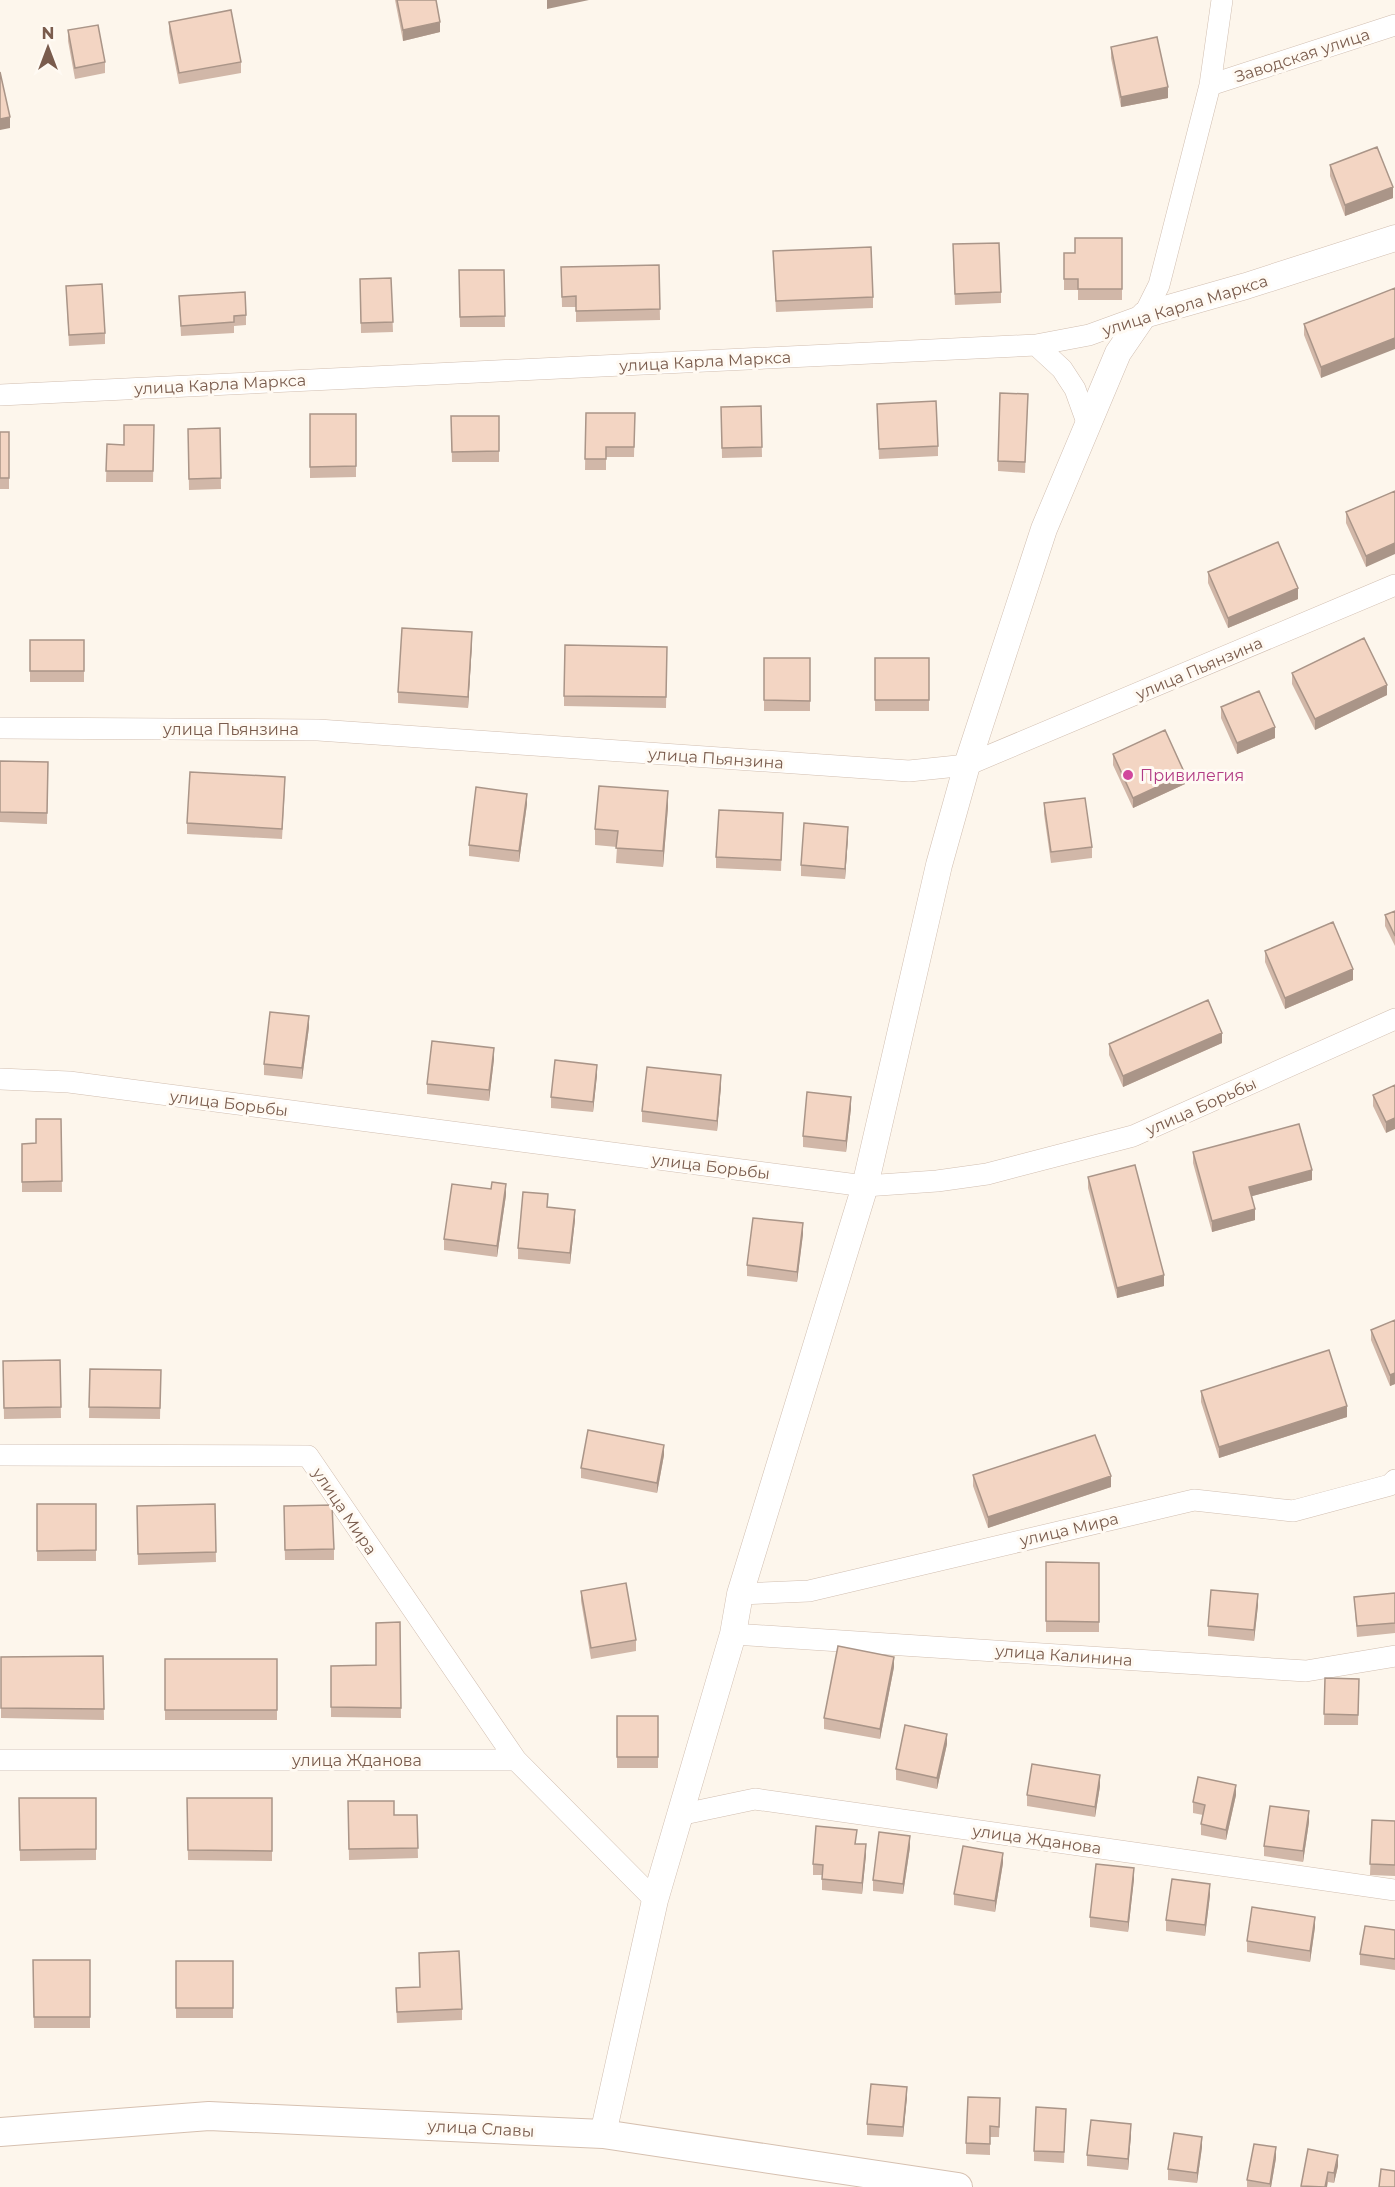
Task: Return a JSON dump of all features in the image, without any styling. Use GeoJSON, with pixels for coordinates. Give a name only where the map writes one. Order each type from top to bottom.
{"type":"FeatureCollection","features":[{"type":"Feature","properties":{"kind":"main road","name":"улица Славы"},"geometry":{"type":"LineString","coordinates":[[0,2132],[209,2116],[603,2134],[958,2187]]}},
{"type":"Feature","properties":{"kind":"street"},"geometry":{"type":"LineString","coordinates":[[603,2134],[655,1900],[733,1634],[740,1594],[865,1186],[939,865],[967,765],[1044,529],[1118,353],[1144,315],[1159,285],[1210,85],[1222,0]]}},
{"type":"Feature","properties":{"kind":"street","name":"Заводская улица"},"geometry":{"type":"LineString","coordinates":[[1210,85],[1395,25]]}},
{"type":"Feature","properties":{"kind":"street","name":"улица Карла Маркса"},"geometry":{"type":"LineString","coordinates":[[0,395],[1036,345],[1089,335],[1144,315],[1246,286],[1395,238]]}},
{"type":"Feature","properties":{"kind":"street"},"geometry":{"type":"LineString","coordinates":[[1036,345],[1062,369],[1075,389],[1088,425]]}},
{"type":"Feature","properties":{"kind":"street","name":"улица Пьянзина"},"geometry":{"type":"LineString","coordinates":[[0,728],[318,730],[909,771],[967,765],[1395,585]]}},
{"type":"Feature","properties":{"kind":"street","name":"улица Борьбы"},"geometry":{"type":"LineString","coordinates":[[0,1079],[69,1082],[865,1186],[937,1181],[987,1174],[1133,1136],[1395,1019]]}},
{"type":"Feature","properties":{"kind":"street","name":"улица Мира"},"geometry":{"type":"LineString","coordinates":[[0,1455],[308,1456],[516,1760]]}},
{"type":"Feature","properties":{"kind":"street","name":"улица Мира"},"geometry":{"type":"LineString","coordinates":[[740,1594],[809,1591],[1194,1500],[1293,1511],[1390,1485],[1395,1480]]}},
{"type":"Feature","properties":{"kind":"street","name":"улица Калинина"},"geometry":{"type":"LineString","coordinates":[[733,1634],[1306,1671],[1395,1656]]}},
{"type":"Feature","properties":{"kind":"street","name":"улица Жданова"},"geometry":{"type":"LineString","coordinates":[[0,1760],[516,1760]]}},
{"type":"Feature","properties":{"kind":"street"},"geometry":{"type":"LineString","coordinates":[[516,1760],[655,1900]]}},
{"type":"Feature","properties":{"kind":"street","name":"улица Жданова"},"geometry":{"type":"LineString","coordinates":[[679,1815],[755,1799],[1395,1890]]}},
{"type":"Feature","properties":{"kind":"building"},"geometry":{"type":"Polygon","coordinates":[[[397,0],[436,0],[440,22],[403,30],[397,0]]]}},
{"type":"Feature","properties":{"kind":"building"},"geometry":{"type":"Polygon","coordinates":[[[231,10],[241,62],[179,73],[169,22],[231,10]]]}},
{"type":"Feature","properties":{"kind":"building"},"geometry":{"type":"Polygon","coordinates":[[[98,25],[105,62],[75,68],[68,30],[98,25]]]}},
{"type":"Feature","properties":{"kind":"building"},"geometry":{"type":"Polygon","coordinates":[[[1157,37],[1168,87],[1121,97],[1111,47],[1157,37]]]}},
{"type":"Feature","properties":{"kind":"building"},"geometry":{"type":"Polygon","coordinates":[[[0,72],[10,117],[0,119],[0,72]]]}},
{"type":"Feature","properties":{"kind":"building"},"geometry":{"type":"Polygon","coordinates":[[[1377,147],[1393,187],[1345,205],[1330,165],[1377,147]]]}},
{"type":"Feature","properties":{"kind":"building"},"geometry":{"type":"Polygon","coordinates":[[[1075,238],[1122,238],[1122,289],[1078,289],[1078,279],[1064,279],[1064,253],[1075,253],[1075,238]]]}},
{"type":"Feature","properties":{"kind":"building"},"geometry":{"type":"Polygon","coordinates":[[[999,243],[1001,292],[955,294],[953,244],[999,243]]]}},
{"type":"Feature","properties":{"kind":"building"},"geometry":{"type":"Polygon","coordinates":[[[871,247],[873,297],[776,301],[773,251],[871,247]]]}},
{"type":"Feature","properties":{"kind":"building"},"geometry":{"type":"Polygon","coordinates":[[[659,265],[660,309],[576,311],[576,296],[562,297],[561,267],[659,265]]]}},
{"type":"Feature","properties":{"kind":"building"},"geometry":{"type":"Polygon","coordinates":[[[459,270],[504,270],[505,316],[460,317],[459,270]]]}},
{"type":"Feature","properties":{"kind":"building"},"geometry":{"type":"Polygon","coordinates":[[[391,278],[393,322],[361,323],[360,279],[391,278]]]}},
{"type":"Feature","properties":{"kind":"building"},"geometry":{"type":"Polygon","coordinates":[[[102,284],[105,333],[69,335],[66,286],[102,284]]]}},
{"type":"Feature","properties":{"kind":"building"},"geometry":{"type":"Polygon","coordinates":[[[1395,288],[1395,338],[1321,367],[1304,324],[1395,288]]]}},
{"type":"Feature","properties":{"kind":"building"},"geometry":{"type":"Polygon","coordinates":[[[245,292],[246,315],[234,316],[234,322],[181,326],[179,296],[245,292]]]}},
{"type":"Feature","properties":{"kind":"building"},"geometry":{"type":"Polygon","coordinates":[[[1000,393],[1028,394],[1025,462],[998,461],[1000,393]]]}},
{"type":"Feature","properties":{"kind":"building"},"geometry":{"type":"Polygon","coordinates":[[[936,401],[938,446],[879,449],[877,404],[936,401]]]}},
{"type":"Feature","properties":{"kind":"building"},"geometry":{"type":"Polygon","coordinates":[[[761,406],[762,447],[722,448],[721,407],[761,406]]]}},
{"type":"Feature","properties":{"kind":"building"},"geometry":{"type":"Polygon","coordinates":[[[586,413],[635,413],[634,447],[606,447],[606,459],[585,459],[586,413]]]}},
{"type":"Feature","properties":{"kind":"building"},"geometry":{"type":"Polygon","coordinates":[[[310,414],[356,414],[356,466],[310,467],[310,414]]]}},
{"type":"Feature","properties":{"kind":"building"},"geometry":{"type":"Polygon","coordinates":[[[451,416],[499,416],[499,451],[452,452],[451,416]]]}},
{"type":"Feature","properties":{"kind":"building"},"geometry":{"type":"Polygon","coordinates":[[[124,425],[154,425],[153,471],[106,471],[107,444],[124,445],[124,425]]]}},
{"type":"Feature","properties":{"kind":"building"},"geometry":{"type":"Polygon","coordinates":[[[220,428],[221,478],[189,479],[188,429],[220,428]]]}},
{"type":"Feature","properties":{"kind":"building"},"geometry":{"type":"Polygon","coordinates":[[[0,432],[9,432],[9,478],[0,478],[0,432]]]}},
{"type":"Feature","properties":{"kind":"building"},"geometry":{"type":"Polygon","coordinates":[[[1395,491],[1395,543],[1366,556],[1346,512],[1395,491]]]}},
{"type":"Feature","properties":{"kind":"building"},"geometry":{"type":"Polygon","coordinates":[[[1278,542],[1298,588],[1228,618],[1208,572],[1278,542]]]}},
{"type":"Feature","properties":{"kind":"building"},"geometry":{"type":"Polygon","coordinates":[[[402,628],[472,632],[468,697],[398,692],[402,628]]]}},
{"type":"Feature","properties":{"kind":"building"},"geometry":{"type":"Polygon","coordinates":[[[1364,638],[1387,685],[1315,719],[1292,673],[1364,638]]]}},
{"type":"Feature","properties":{"kind":"building"},"geometry":{"type":"Polygon","coordinates":[[[30,640],[84,640],[84,671],[30,671],[30,640]]]}},
{"type":"Feature","properties":{"kind":"building"},"geometry":{"type":"Polygon","coordinates":[[[565,645],[667,647],[666,697],[564,696],[565,645]]]}},
{"type":"Feature","properties":{"kind":"building"},"geometry":{"type":"Polygon","coordinates":[[[764,658],[810,658],[810,701],[764,700],[764,658]]]}},
{"type":"Feature","properties":{"kind":"building"},"geometry":{"type":"Polygon","coordinates":[[[875,658],[929,658],[929,700],[875,700],[875,658]]]}},
{"type":"Feature","properties":{"kind":"building"},"geometry":{"type":"Polygon","coordinates":[[[1259,691],[1275,727],[1237,743],[1221,707],[1259,691]]]}},
{"type":"Feature","properties":{"kind":"building"},"geometry":{"type":"Polygon","coordinates":[[[1165,730],[1185,774],[1133,798],[1113,754],[1165,730]]]}},
{"type":"Feature","properties":{"kind":"building"},"geometry":{"type":"Polygon","coordinates":[[[0,761],[48,762],[47,813],[0,812],[0,761]]]}},
{"type":"Feature","properties":{"kind":"building"},"geometry":{"type":"Polygon","coordinates":[[[190,772],[285,777],[282,829],[187,823],[190,772]]]}},
{"type":"Feature","properties":{"kind":"building"},"geometry":{"type":"Polygon","coordinates":[[[599,786],[668,791],[663,851],[616,848],[618,831],[595,829],[599,786]]]}},
{"type":"Feature","properties":{"kind":"building"},"geometry":{"type":"Polygon","coordinates":[[[476,787],[527,794],[519,851],[469,845],[476,787]]]}},
{"type":"Feature","properties":{"kind":"building"},"geometry":{"type":"Polygon","coordinates":[[[1085,798],[1092,847],[1051,852],[1044,803],[1085,798]]]}},
{"type":"Feature","properties":{"kind":"building"},"geometry":{"type":"Polygon","coordinates":[[[719,810],[783,813],[781,860],[716,857],[719,810]]]}},
{"type":"Feature","properties":{"kind":"building"},"geometry":{"type":"Polygon","coordinates":[[[804,823],[848,827],[845,869],[801,865],[804,823]]]}},
{"type":"Feature","properties":{"kind":"building"},"geometry":{"type":"Polygon","coordinates":[[[1395,911],[1395,936],[1385,915],[1395,911]]]}},
{"type":"Feature","properties":{"kind":"building"},"geometry":{"type":"Polygon","coordinates":[[[1333,922],[1353,969],[1285,998],[1265,951],[1333,922]]]}},
{"type":"Feature","properties":{"kind":"building"},"geometry":{"type":"Polygon","coordinates":[[[1208,1000],[1222,1033],[1123,1076],[1109,1044],[1208,1000]]]}},
{"type":"Feature","properties":{"kind":"building"},"geometry":{"type":"Polygon","coordinates":[[[270,1012],[309,1016],[302,1068],[264,1064],[270,1012]]]}},
{"type":"Feature","properties":{"kind":"building"},"geometry":{"type":"Polygon","coordinates":[[[432,1041],[494,1048],[489,1090],[427,1084],[432,1041]]]}},
{"type":"Feature","properties":{"kind":"building"},"geometry":{"type":"Polygon","coordinates":[[[555,1060],[597,1065],[593,1102],[551,1097],[555,1060]]]}},
{"type":"Feature","properties":{"kind":"building"},"geometry":{"type":"Polygon","coordinates":[[[647,1067],[721,1075],[717,1121],[642,1111],[647,1067]]]}},
{"type":"Feature","properties":{"kind":"building"},"geometry":{"type":"Polygon","coordinates":[[[1395,1085],[1395,1118],[1386,1122],[1373,1095],[1395,1085]]]}},
{"type":"Feature","properties":{"kind":"building"},"geometry":{"type":"Polygon","coordinates":[[[807,1092],[851,1097],[846,1141],[803,1136],[807,1092]]]}},
{"type":"Feature","properties":{"kind":"building"},"geometry":{"type":"Polygon","coordinates":[[[36,1119],[61,1119],[62,1181],[22,1182],[22,1144],[36,1143],[36,1119]]]}},
{"type":"Feature","properties":{"kind":"building"},"geometry":{"type":"Polygon","coordinates":[[[1299,1124],[1312,1170],[1249,1187],[1255,1209],[1212,1221],[1193,1152],[1299,1124]]]}},
{"type":"Feature","properties":{"kind":"building"},"geometry":{"type":"Polygon","coordinates":[[[1135,1165],[1164,1275],[1117,1288],[1088,1177],[1135,1165]]]}},
{"type":"Feature","properties":{"kind":"building"},"geometry":{"type":"Polygon","coordinates":[[[492,1182],[506,1184],[497,1246],[444,1239],[452,1184],[491,1189],[492,1182]]]}},
{"type":"Feature","properties":{"kind":"building"},"geometry":{"type":"Polygon","coordinates":[[[523,1192],[548,1194],[547,1207],[575,1210],[570,1253],[518,1248],[523,1192]]]}},
{"type":"Feature","properties":{"kind":"building"},"geometry":{"type":"Polygon","coordinates":[[[753,1218],[803,1223],[797,1272],[747,1265],[753,1218]]]}},
{"type":"Feature","properties":{"kind":"building"},"geometry":{"type":"Polygon","coordinates":[[[1395,1320],[1395,1373],[1390,1375],[1371,1330],[1395,1320]]]}},
{"type":"Feature","properties":{"kind":"building"},"geometry":{"type":"Polygon","coordinates":[[[1329,1350],[1347,1406],[1219,1447],[1201,1391],[1329,1350]]]}},
{"type":"Feature","properties":{"kind":"building"},"geometry":{"type":"Polygon","coordinates":[[[60,1360],[61,1407],[4,1408],[3,1361],[60,1360]]]}},
{"type":"Feature","properties":{"kind":"building"},"geometry":{"type":"Polygon","coordinates":[[[90,1369],[161,1370],[160,1408],[89,1407],[90,1369]]]}},
{"type":"Feature","properties":{"kind":"building"},"geometry":{"type":"Polygon","coordinates":[[[588,1430],[664,1445],[657,1483],[581,1468],[588,1430]]]}},
{"type":"Feature","properties":{"kind":"building"},"geometry":{"type":"Polygon","coordinates":[[[1095,1435],[1111,1476],[988,1517],[973,1475],[1095,1435]]]}},
{"type":"Feature","properties":{"kind":"building"},"geometry":{"type":"Polygon","coordinates":[[[37,1504],[96,1504],[96,1550],[37,1551],[37,1504]]]}},
{"type":"Feature","properties":{"kind":"building"},"geometry":{"type":"Polygon","coordinates":[[[215,1504],[216,1552],[138,1554],[137,1506],[215,1504]]]}},
{"type":"Feature","properties":{"kind":"building"},"geometry":{"type":"Polygon","coordinates":[[[332,1505],[334,1549],[285,1550],[284,1506],[332,1505]]]}},
{"type":"Feature","properties":{"kind":"building"},"geometry":{"type":"Polygon","coordinates":[[[1046,1562],[1099,1563],[1099,1622],[1046,1621],[1046,1562]]]}},
{"type":"Feature","properties":{"kind":"building"},"geometry":{"type":"Polygon","coordinates":[[[626,1583],[636,1640],[591,1648],[581,1591],[626,1583]]]}},
{"type":"Feature","properties":{"kind":"building"},"geometry":{"type":"Polygon","coordinates":[[[1211,1590],[1258,1594],[1254,1630],[1208,1626],[1211,1590]]]}},
{"type":"Feature","properties":{"kind":"building"},"geometry":{"type":"Polygon","coordinates":[[[1395,1593],[1395,1623],[1357,1626],[1354,1597],[1395,1593]]]}},
{"type":"Feature","properties":{"kind":"building"},"geometry":{"type":"Polygon","coordinates":[[[400,1622],[401,1708],[331,1707],[331,1666],[376,1665],[376,1623],[400,1622]]]}},
{"type":"Feature","properties":{"kind":"building"},"geometry":{"type":"Polygon","coordinates":[[[838,1646],[894,1657],[880,1729],[824,1718],[838,1646]]]}},
{"type":"Feature","properties":{"kind":"building"},"geometry":{"type":"Polygon","coordinates":[[[103,1656],[104,1709],[1,1708],[1,1657],[103,1656]]]}},
{"type":"Feature","properties":{"kind":"building"},"geometry":{"type":"Polygon","coordinates":[[[165,1659],[277,1659],[277,1710],[165,1710],[165,1659]]]}},
{"type":"Feature","properties":{"kind":"building"},"geometry":{"type":"Polygon","coordinates":[[[1325,1678],[1359,1679],[1358,1715],[1324,1714],[1325,1678]]]}},
{"type":"Feature","properties":{"kind":"building"},"geometry":{"type":"Polygon","coordinates":[[[617,1716],[658,1716],[658,1757],[617,1757],[617,1716]]]}},
{"type":"Feature","properties":{"kind":"building"},"geometry":{"type":"Polygon","coordinates":[[[905,1725],[947,1734],[937,1778],[896,1769],[905,1725]]]}},
{"type":"Feature","properties":{"kind":"building"},"geometry":{"type":"Polygon","coordinates":[[[1032,1764],[1100,1775],[1095,1807],[1027,1795],[1032,1764]]]}},
{"type":"Feature","properties":{"kind":"building"},"geometry":{"type":"Polygon","coordinates":[[[1198,1777],[1236,1785],[1226,1830],[1201,1824],[1205,1805],[1193,1802],[1198,1777]]]}},
{"type":"Feature","properties":{"kind":"building"},"geometry":{"type":"Polygon","coordinates":[[[19,1798],[96,1798],[96,1849],[20,1850],[19,1798]]]}},
{"type":"Feature","properties":{"kind":"building"},"geometry":{"type":"Polygon","coordinates":[[[187,1798],[272,1798],[272,1851],[188,1850],[187,1798]]]}},
{"type":"Feature","properties":{"kind":"building"},"geometry":{"type":"Polygon","coordinates":[[[348,1801],[394,1801],[394,1815],[417,1815],[418,1848],[349,1849],[348,1801]]]}},
{"type":"Feature","properties":{"kind":"building"},"geometry":{"type":"Polygon","coordinates":[[[1270,1806],[1309,1811],[1303,1851],[1264,1846],[1270,1806]]]}},
{"type":"Feature","properties":{"kind":"building"},"geometry":{"type":"Polygon","coordinates":[[[1372,1820],[1395,1821],[1395,1865],[1370,1864],[1372,1820]]]}},
{"type":"Feature","properties":{"kind":"building"},"geometry":{"type":"Polygon","coordinates":[[[816,1826],[857,1830],[855,1844],[866,1844],[862,1883],[822,1879],[823,1865],[813,1864],[816,1826]]]}},
{"type":"Feature","properties":{"kind":"building"},"geometry":{"type":"Polygon","coordinates":[[[879,1832],[910,1836],[903,1884],[873,1880],[879,1832]]]}},
{"type":"Feature","properties":{"kind":"building"},"geometry":{"type":"Polygon","coordinates":[[[963,1846],[1003,1853],[995,1901],[954,1894],[963,1846]]]}},
{"type":"Feature","properties":{"kind":"building"},"geometry":{"type":"Polygon","coordinates":[[[1096,1864],[1134,1868],[1128,1922],[1090,1917],[1096,1864]]]}},
{"type":"Feature","properties":{"kind":"building"},"geometry":{"type":"Polygon","coordinates":[[[1172,1879],[1210,1884],[1205,1925],[1166,1920],[1172,1879]]]}},
{"type":"Feature","properties":{"kind":"building"},"geometry":{"type":"Polygon","coordinates":[[[1252,1907],[1315,1917],[1310,1951],[1247,1941],[1252,1907]]]}},
{"type":"Feature","properties":{"kind":"building"},"geometry":{"type":"Polygon","coordinates":[[[1365,1926],[1395,1930],[1395,1959],[1360,1954],[1365,1926]]]}},
{"type":"Feature","properties":{"kind":"building"},"geometry":{"type":"Polygon","coordinates":[[[459,1951],[462,2009],[397,2012],[396,1988],[420,1987],[419,1953],[459,1951]]]}},
{"type":"Feature","properties":{"kind":"building"},"geometry":{"type":"Polygon","coordinates":[[[33,1960],[90,1960],[90,2017],[34,2017],[33,1960]]]}},
{"type":"Feature","properties":{"kind":"building"},"geometry":{"type":"Polygon","coordinates":[[[176,1961],[233,1961],[233,2008],[176,2008],[176,1961]]]}},
{"type":"Feature","properties":{"kind":"building"},"geometry":{"type":"Polygon","coordinates":[[[871,2084],[907,2087],[903,2127],[867,2124],[871,2084]]]}},
{"type":"Feature","properties":{"kind":"building"},"geometry":{"type":"Polygon","coordinates":[[[968,2097],[1000,2098],[999,2127],[990,2126],[990,2144],[966,2143],[968,2097]]]}},
{"type":"Feature","properties":{"kind":"building"},"geometry":{"type":"Polygon","coordinates":[[[1036,2107],[1066,2109],[1064,2152],[1034,2151],[1036,2107]]]}},
{"type":"Feature","properties":{"kind":"building"},"geometry":{"type":"Polygon","coordinates":[[[1091,2120],[1131,2124],[1128,2159],[1087,2155],[1091,2120]]]}},
{"type":"Feature","properties":{"kind":"building"},"geometry":{"type":"Polygon","coordinates":[[[1174,2133],[1202,2137],[1197,2173],[1168,2169],[1174,2133]]]}},
{"type":"Feature","properties":{"kind":"building"},"geometry":{"type":"Polygon","coordinates":[[[1254,2144],[1276,2147],[1270,2184],[1247,2180],[1254,2144]]]}},
{"type":"Feature","properties":{"kind":"building"},"geometry":{"type":"Polygon","coordinates":[[[1308,2149],[1338,2155],[1334,2173],[1328,2172],[1325,2187],[1301,2186],[1308,2149]]]}},
{"type":"Feature","properties":{"kind":"building"},"geometry":{"type":"Polygon","coordinates":[[[1381,2169],[1395,2171],[1395,2187],[1379,2187],[1381,2169]]]}},
{"type":"Feature","properties":{"kind":"place","name":"Привилегия"},"geometry":{"type":"Point","coordinates":[1128,775]}}]}
